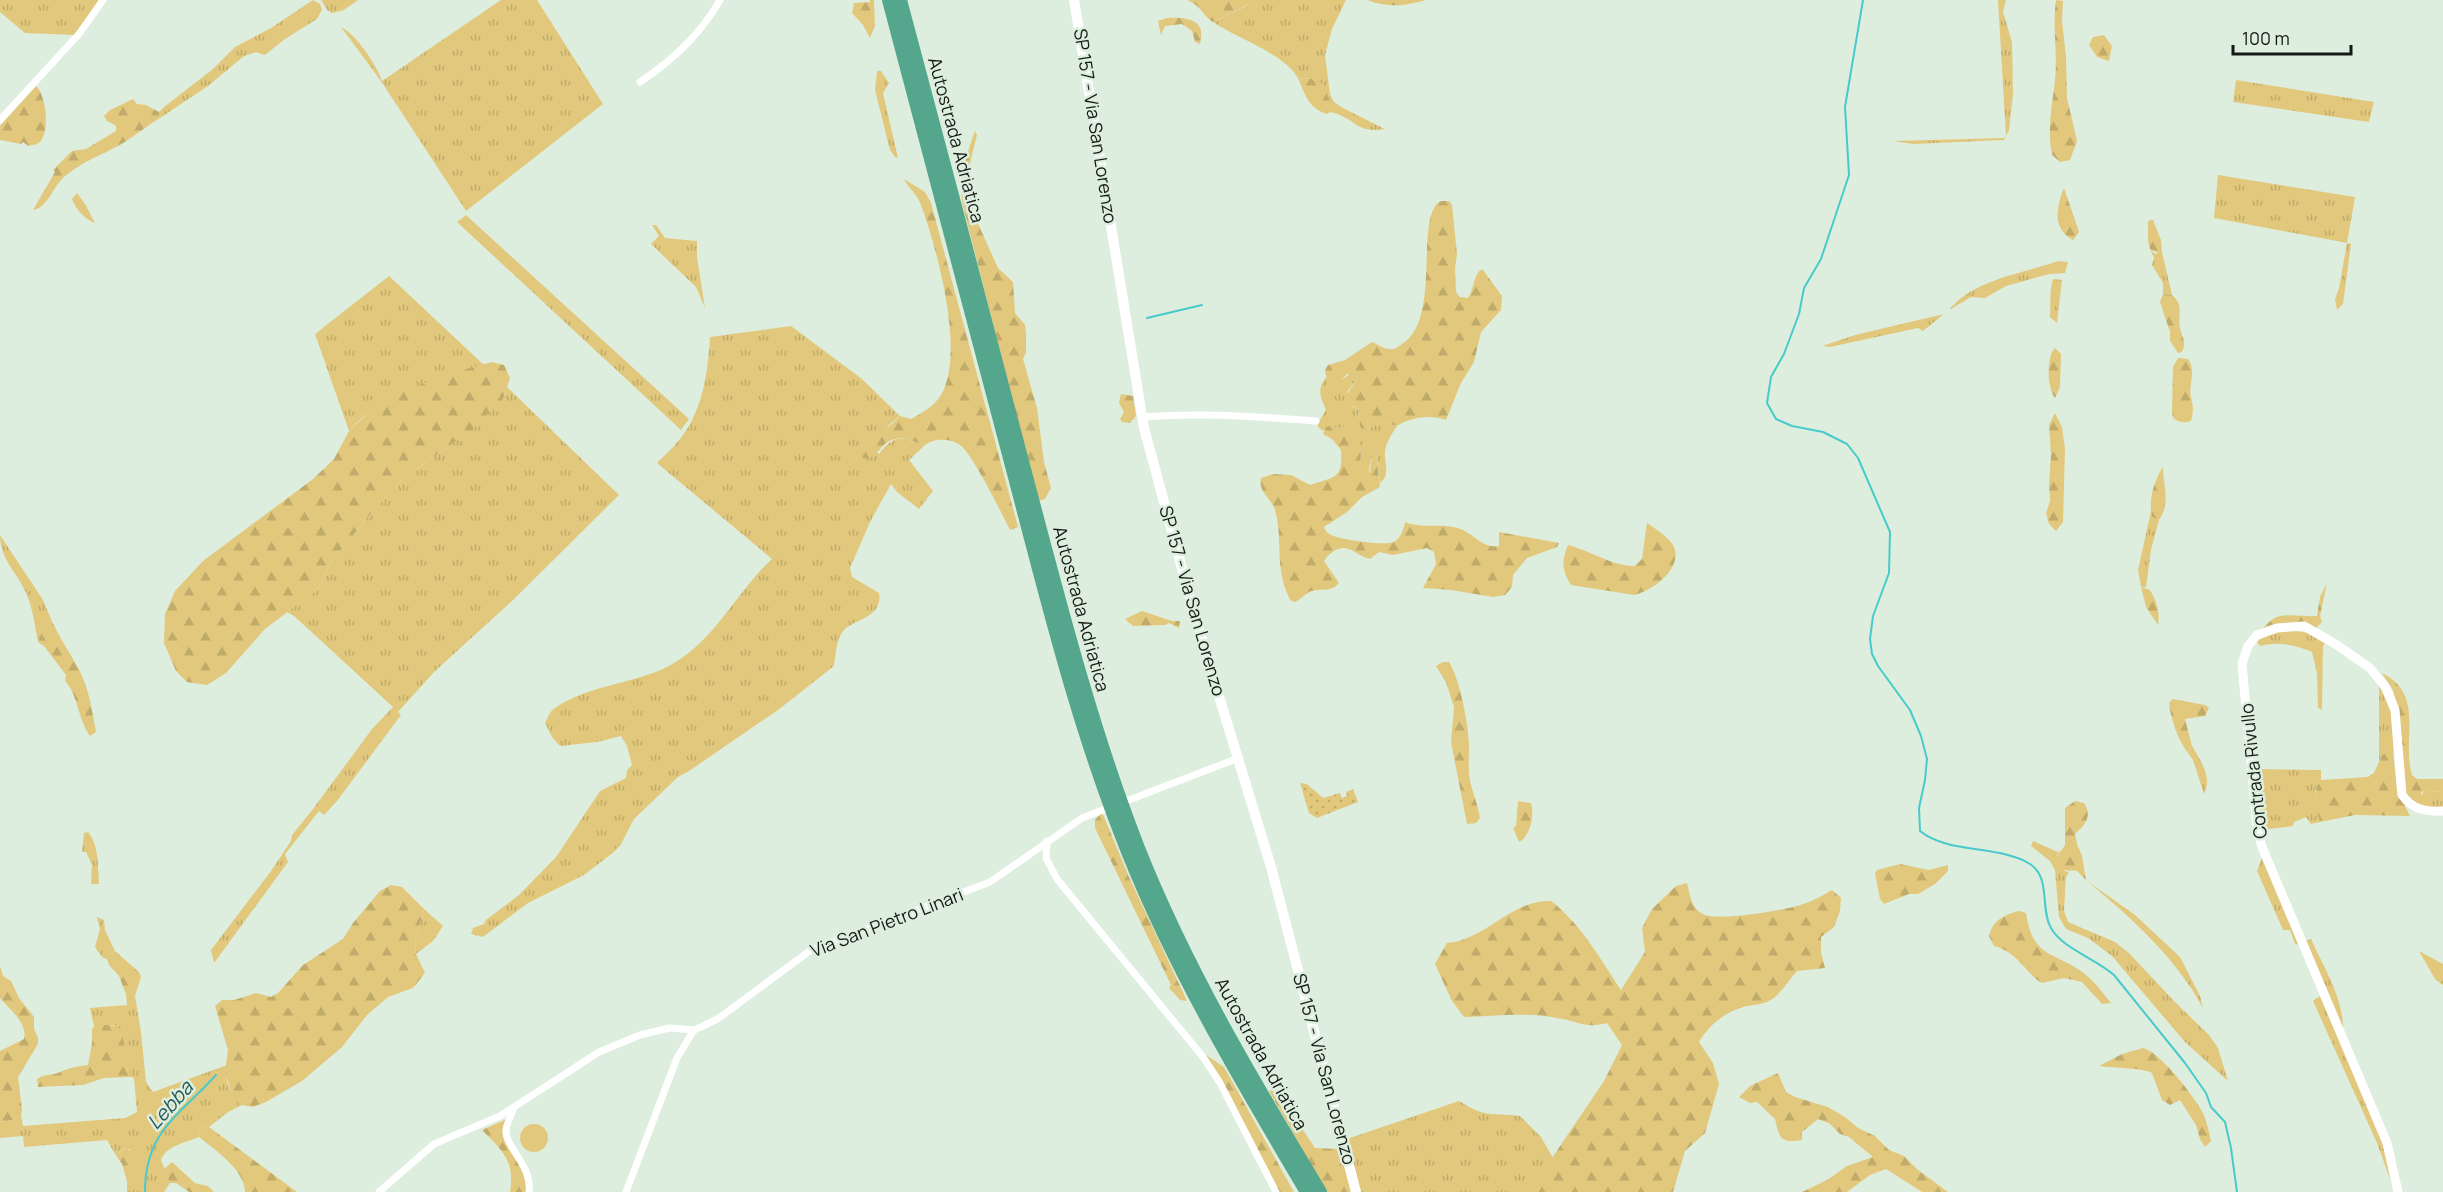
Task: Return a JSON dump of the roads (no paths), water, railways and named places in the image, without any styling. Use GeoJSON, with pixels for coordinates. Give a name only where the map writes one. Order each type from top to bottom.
{"type":"FeatureCollection","features":[{"type":"Feature","properties":{"kind":"highway","name":"Autostrada Adriatica"},"geometry":{"type":"LineString","coordinates":[[889,0],[1064,660],[1102,782],[1141,884],[1184,976],[1223,1049],[1307,1192]]}},
{"type":"Feature","properties":{"kind":"highway","name":"Autostrada Adriatica"},"geometry":{"type":"LineString","coordinates":[[900,0],[1078,672],[1116,789],[1152,881],[1200,982],[1233,1045],[1320,1192]]}},
{"type":"Feature","properties":{"kind":"main road","name":"SP 157 - Via San Lorenzo"},"geometry":{"type":"LineString","coordinates":[[1074,0],[1143,417],[1194,616],[1271,867],[1356,1192]]}},
{"type":"Feature","properties":{"kind":"street"},"geometry":{"type":"LineString","coordinates":[[0,120],[79,33],[103,0]]}},
{"type":"Feature","properties":{"kind":"street"},"geometry":{"type":"LineString","coordinates":[[640,82],[687,45],[706,24],[720,0]]}},
{"type":"Feature","properties":{"kind":"street"},"geometry":{"type":"LineString","coordinates":[[1143,417],[1176,414],[1239,415],[1316,421]]}},
{"type":"Feature","properties":{"kind":"street","name":"Contrada Rivullo"},"geometry":{"type":"LineString","coordinates":[[2398,1192],[2387,1143],[2262,847],[2257,828],[2242,664],[2248,646],[2256,635],[2277,628],[2304,626],[2370,668],[2386,688],[2395,710],[2402,795],[2409,805],[2420,810],[2443,811]]}},
{"type":"Feature","properties":{"kind":"street","name":"Via San Pietro Linari"},"geometry":{"type":"LineString","coordinates":[[379,1192],[434,1144],[500,1116],[572,1068],[616,1045],[640,1035],[669,1028],[694,1030],[719,1018],[811,950],[990,882],[1082,818],[1236,759]]}},
{"type":"Feature","properties":{"kind":"street"},"geometry":{"type":"LineString","coordinates":[[1047,841],[1046,858],[1057,879],[1191,1042],[1220,1083],[1276,1192]]}},
{"type":"Feature","properties":{"kind":"street"},"geometry":{"type":"LineString","coordinates":[[626,1192],[677,1058],[694,1030]]}},
{"type":"Feature","properties":{"kind":"street"},"geometry":{"type":"LineString","coordinates":[[514,1107],[506,1131],[507,1141],[520,1157],[526,1170],[529,1192]]}},
{"type":"Feature","properties":{"kind":"waterway"},"geometry":{"type":"LineString","coordinates":[[1863,0],[1845,107],[1849,175],[1821,259],[1804,288],[1799,314],[1784,354],[1771,377],[1767,403],[1776,419],[1792,426],[1823,432],[1847,444],[1858,458],[1890,532],[1889,573],[1873,616],[1870,639],[1872,654],[1878,666],[1910,710],[1921,736],[1927,759],[1919,808],[1920,831],[1932,838],[1959,847],[2018,858],[2036,870],[2043,885],[2048,921],[2056,935],[2071,948],[2114,975],[2185,1063],[2206,1093],[2211,1107],[2225,1122],[2237,1192]]}},
{"type":"Feature","properties":{"kind":"waterway"},"geometry":{"type":"LineString","coordinates":[[1147,318],[1202,305]]}},
{"type":"Feature","properties":{"kind":"waterway","name":"Lebba"},"geometry":{"type":"LineString","coordinates":[[145,1192],[151,1154],[158,1139],[177,1114],[216,1075]]}}]}
